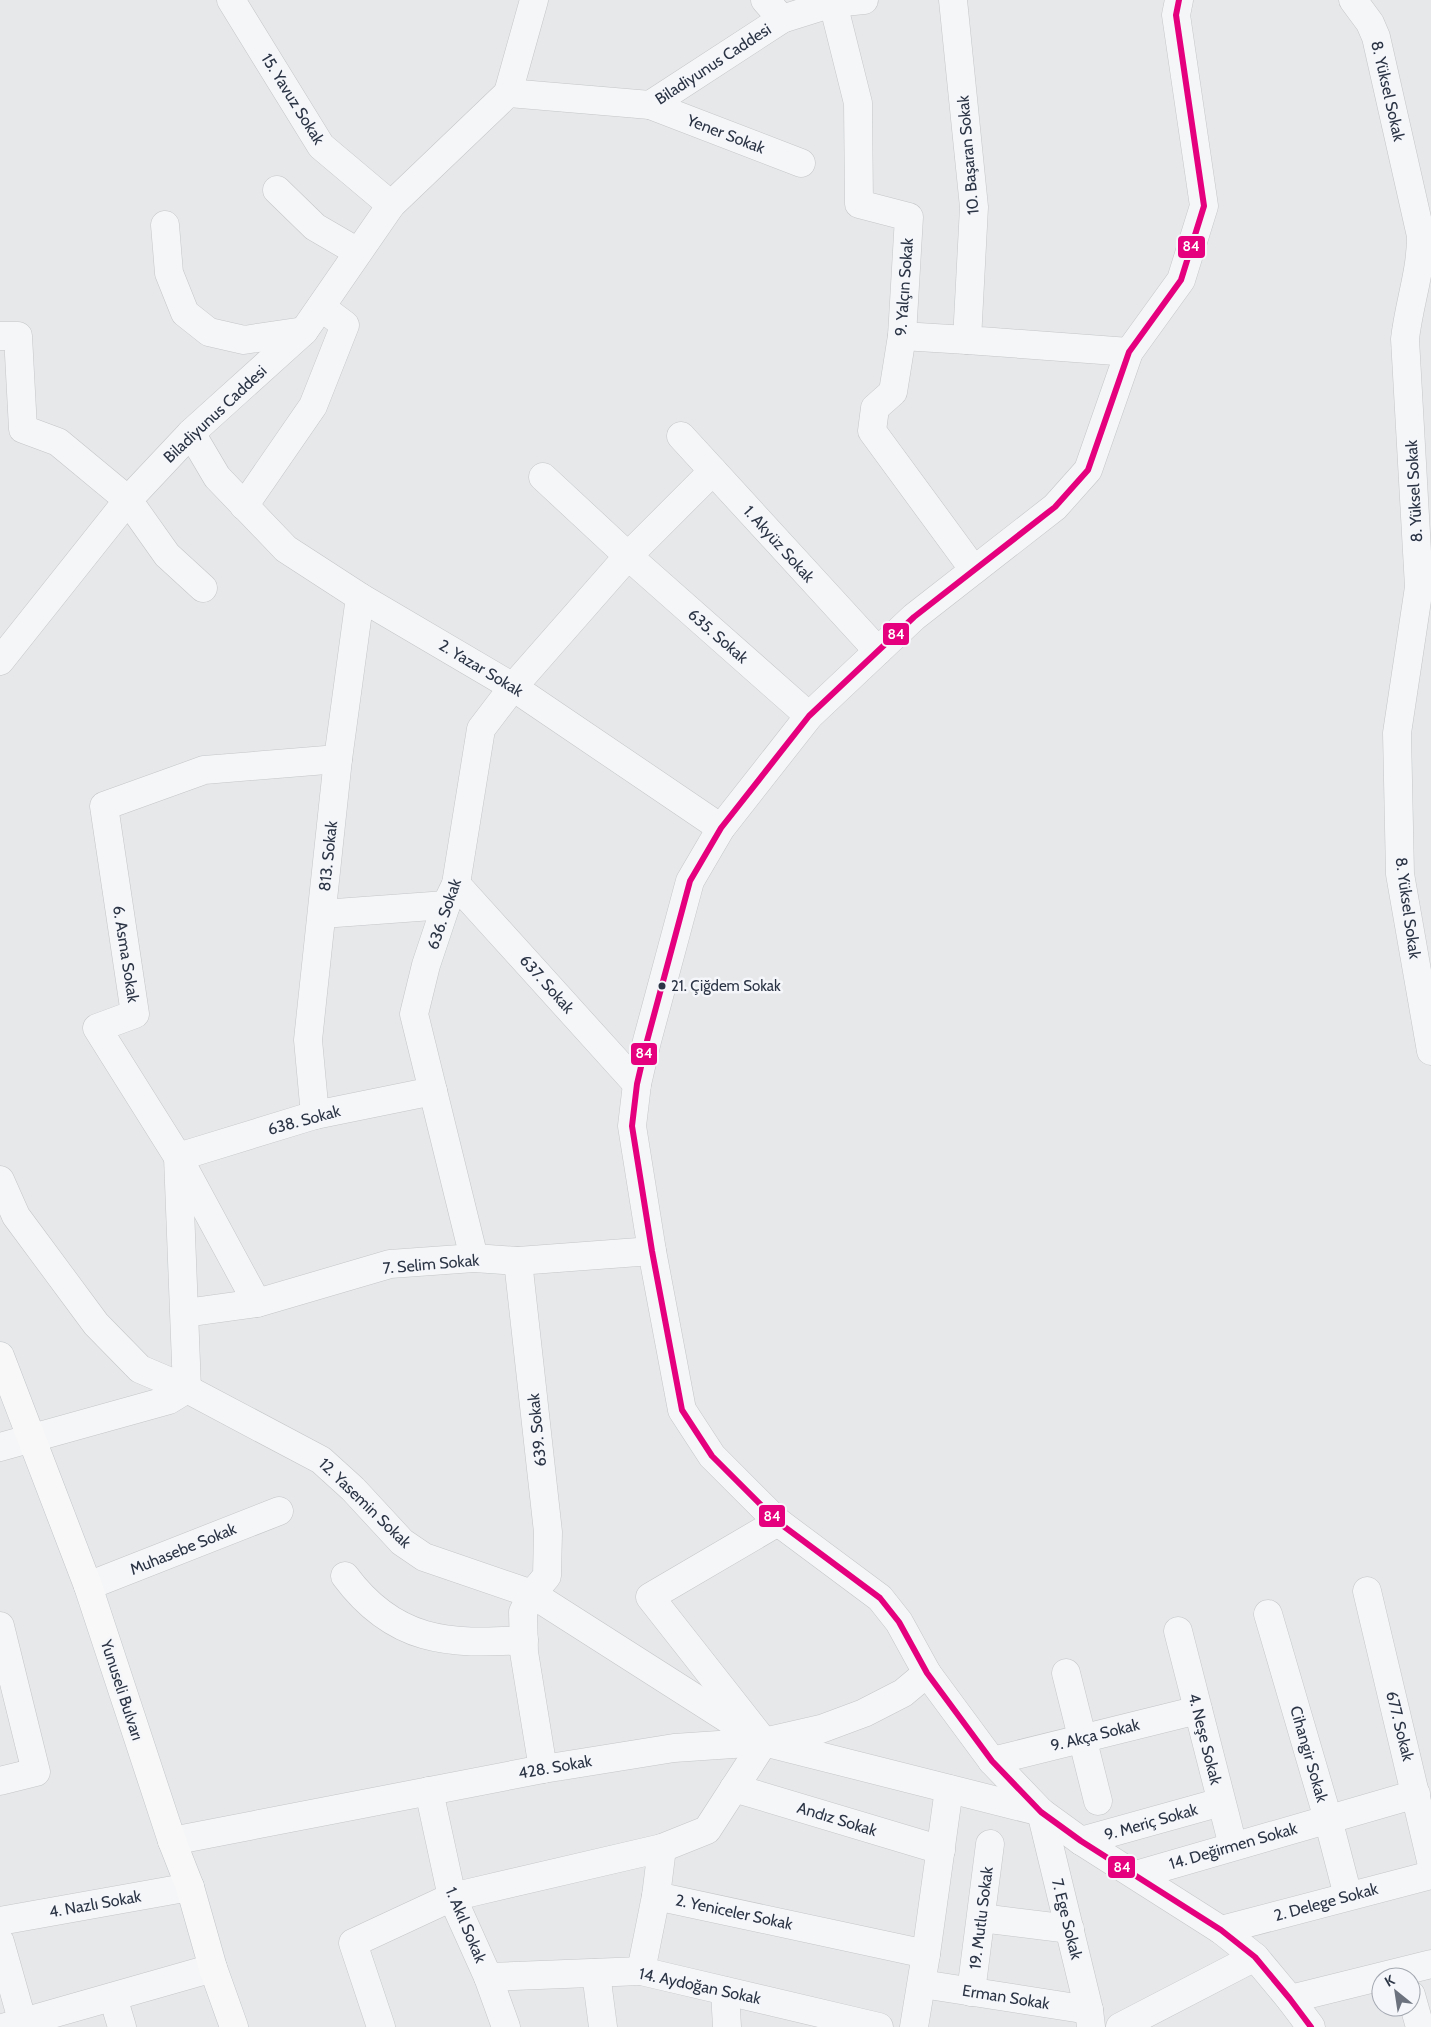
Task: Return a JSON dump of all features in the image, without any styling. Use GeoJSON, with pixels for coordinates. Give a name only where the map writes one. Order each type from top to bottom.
{"type":"FeatureCollection","features":[{"type":"Feature","properties":{"kind":"main road","name":"Yunuseli Bulvarı"},"geometry":{"type":"LineString","coordinates":[[0,1356],[88,1586],[172,1841],[190,1887],[213,1968],[234,2027]]}},
{"type":"Feature","properties":{"kind":"street","name":"15. Yavuz Sokak"},"geometry":{"type":"LineString","coordinates":[[231,0],[321,146],[391,205]]}},
{"type":"Feature","properties":{"kind":"street"},"geometry":{"type":"LineString","coordinates":[[508,93],[534,0]]}},
{"type":"Feature","properties":{"kind":"street","name":"Biladiyunus Caddesi"},"geometry":{"type":"LineString","coordinates":[[0,661],[128,500],[191,433],[304,331],[391,205],[508,93],[650,105],[774,9],[864,0]]}},
{"type":"Feature","properties":{"kind":"street","name":"10. Başaran Sokak"},"geometry":{"type":"LineString","coordinates":[[953,0],[974,206],[967,340]]}},
{"type":"Feature","properties":{"kind":"street"},"geometry":{"type":"LineString","coordinates":[[1179,0],[1176,15],[1204,206],[1181,280],[1128,352],[1088,470],[1055,507],[914,617],[808,716],[721,828],[690,881],[647,1041],[637,1084],[632,1126],[652,1251],[682,1410],[712,1456],[778,1522],[880,1598],[899,1622],[927,1673],[992,1761],[1042,1812],[1081,1842],[1221,1930],[1255,1957],[1311,2027]]}},
{"type":"Feature","properties":{"kind":"street","name":"8. Yüksel Sokak"},"geometry":{"type":"LineString","coordinates":[[1352,0],[1370,23],[1376,37],[1421,236],[1421,258],[1407,318],[1405,339],[1419,587],[1397,733],[1400,874],[1431,1051]]}},
{"type":"Feature","properties":{"kind":"street","name":"9. Yalçın Sokak"},"geometry":{"type":"LineString","coordinates":[[833,2],[858,103],[859,204],[909,217],[902,336],[894,392],[875,408],[872,432],[974,570]]}},
{"type":"Feature","properties":{"kind":"street","name":"Yener Sokak"},"geometry":{"type":"LineString","coordinates":[[650,105],[801,163]]}},
{"type":"Feature","properties":{"kind":"street"},"geometry":{"type":"LineString","coordinates":[[278,190],[315,227],[358,252]]}},
{"type":"Feature","properties":{"kind":"street","name":"Biladiyunus Caddesi"},"geometry":{"type":"LineString","coordinates":[[164,225],[170,272],[185,313],[209,332],[244,340],[304,331]]}},
{"type":"Feature","properties":{"kind":"street"},"geometry":{"type":"LineString","coordinates":[[244,506],[313,406],[345,325],[321,307]]}},
{"type":"Feature","properties":{"kind":"street"},"geometry":{"type":"LineString","coordinates":[[9,336],[23,429],[58,442],[128,500],[167,555],[203,588]]}},
{"type":"Feature","properties":{"kind":"street"},"geometry":{"type":"LineString","coordinates":[[902,336],[1128,352]]}},
{"type":"Feature","properties":{"kind":"street","name":"2. Yazar Sokak"},"geometry":{"type":"LineString","coordinates":[[191,433],[217,476],[286,549],[360,597],[513,687],[721,828]]}},
{"type":"Feature","properties":{"kind":"street","name":"1. Akyüz Sokak"},"geometry":{"type":"LineString","coordinates":[[681,436],[878,651]]}},
{"type":"Feature","properties":{"kind":"street"},"geometry":{"type":"LineString","coordinates":[[628,556],[713,471]]}},
{"type":"Feature","properties":{"kind":"street","name":"635. Sokak"},"geometry":{"type":"LineString","coordinates":[[543,477],[628,556],[808,716]]}},
{"type":"Feature","properties":{"kind":"street","name":"636. Sokak"},"geometry":{"type":"LineString","coordinates":[[474,1258],[414,1014],[426,965],[451,894],[481,729],[513,687],[628,556]]}},
{"type":"Feature","properties":{"kind":"street","name":"813. Sokak"},"geometry":{"type":"LineString","coordinates":[[315,1115],[308,1040],[338,759],[360,597]]}},
{"type":"Feature","properties":{"kind":"street","name":"6. Asma Sokak"},"geometry":{"type":"LineString","coordinates":[[257,1304],[178,1157],[97,1028],[135,1014],[104,806],[204,770],[338,759]]}},
{"type":"Feature","properties":{"kind":"street"},"geometry":{"type":"LineString","coordinates":[[322,914],[451,894]]}},
{"type":"Feature","properties":{"kind":"street","name":"637. Sokak"},"geometry":{"type":"LineString","coordinates":[[451,894],[637,1084]]}},
{"type":"Feature","properties":{"kind":"street","name":"638. Sokak"},"geometry":{"type":"LineString","coordinates":[[178,1157],[315,1115],[432,1091]]}},
{"type":"Feature","properties":{"kind":"street"},"geometry":{"type":"LineString","coordinates":[[0,1447],[169,1400],[188,1389],[178,1157]]}},
{"type":"Feature","properties":{"kind":"street","name":"12. Yasemin Sokak"},"geometry":{"type":"LineString","coordinates":[[0,1180],[16,1216],[96,1324],[140,1368],[188,1389],[322,1460],[353,1489],[402,1542],[424,1557],[532,1594],[764,1742]]}},
{"type":"Feature","properties":{"kind":"street","name":"7. Selim Sokak"},"geometry":{"type":"LineString","coordinates":[[185,1313],[257,1304],[390,1264],[474,1258],[518,1261],[652,1251]]}},
{"type":"Feature","properties":{"kind":"street","name":"639. Sokak"},"geometry":{"type":"LineString","coordinates":[[518,1261],[548,1532],[547,1576],[532,1594],[523,1612],[524,1640],[543,1769]]}},
{"type":"Feature","properties":{"kind":"street","name":"Muhasebe Sokak"},"geometry":{"type":"LineString","coordinates":[[88,1586],[278,1511]]}},
{"type":"Feature","properties":{"kind":"street"},"geometry":{"type":"LineString","coordinates":[[778,1522],[650,1597],[764,1742],[1042,1812]]}},
{"type":"Feature","properties":{"kind":"street"},"geometry":{"type":"LineString","coordinates":[[346,1576],[359,1594],[375,1610],[392,1622],[410,1631],[440,1639],[497,1642],[524,1640]]}},
{"type":"Feature","properties":{"kind":"street","name":"677. Sokak"},"geometry":{"type":"LineString","coordinates":[[1367,1591],[1431,1861]]}},
{"type":"Feature","properties":{"kind":"street","name":"Cihangir Sokak"},"geometry":{"type":"LineString","coordinates":[[1268,1614],[1328,1819],[1348,1896]]}},
{"type":"Feature","properties":{"kind":"street"},"geometry":{"type":"LineString","coordinates":[[0,1626],[36,1772],[0,1781]]}},
{"type":"Feature","properties":{"kind":"street","name":"4. Neşe Sokak"},"geometry":{"type":"LineString","coordinates":[[1178,1631],[1233,1846]]}},
{"type":"Feature","properties":{"kind":"street","name":"428. Sokak"},"geometry":{"type":"LineString","coordinates":[[172,1841],[543,1769],[674,1748],[764,1742],[821,1730],[864,1713],[903,1693],[927,1673]]}},
{"type":"Feature","properties":{"kind":"street"},"geometry":{"type":"LineString","coordinates":[[1066,1673],[1098,1801]]}},
{"type":"Feature","properties":{"kind":"street","name":"9. Akça Sokak"},"geometry":{"type":"LineString","coordinates":[[992,1761],[1198,1710]]}},
{"type":"Feature","properties":{"kind":"street"},"geometry":{"type":"LineString","coordinates":[[381,2027],[353,1944],[452,1898],[662,1848],[707,1830],[764,1742]]}},
{"type":"Feature","properties":{"kind":"street","name":"Andız Sokak"},"geometry":{"type":"LineString","coordinates":[[734,1788],[941,1850]]}},
{"type":"Feature","properties":{"kind":"street"},"geometry":{"type":"LineString","coordinates":[[914,2027],[922,1984],[949,1789]]}},
{"type":"Feature","properties":{"kind":"street","name":"1. Akıl Sokak"},"geometry":{"type":"LineString","coordinates":[[429,1791],[452,1898],[488,1977],[506,2027]]}},
{"type":"Feature","properties":{"kind":"street","name":"14. Değirmen Sokak"},"geometry":{"type":"LineString","coordinates":[[1136,1875],[1416,1794]]}},
{"type":"Feature","properties":{"kind":"street","name":"9. Meriç Sokak"},"geometry":{"type":"LineString","coordinates":[[1081,1842],[1221,1802]]}},
{"type":"Feature","properties":{"kind":"street","name":"7. Ege Sokak"},"geometry":{"type":"LineString","coordinates":[[1042,1812],[1090,2019]]}},
{"type":"Feature","properties":{"kind":"street","name":"19. Mutlu Sokak"},"geometry":{"type":"LineString","coordinates":[[971,1992],[990,1844]]}},
{"type":"Feature","properties":{"kind":"street","name":"2. Yeniceler Sokak"},"geometry":{"type":"LineString","coordinates":[[662,1848],[656,1896],[926,1954]]}},
{"type":"Feature","properties":{"kind":"street","name":"2. Delege Sokak"},"geometry":{"type":"LineString","coordinates":[[1221,1930],[1431,1875]]}},
{"type":"Feature","properties":{"kind":"street","name":"4. Nazlı Sokak"},"geometry":{"type":"LineString","coordinates":[[0,1921],[190,1887]]}},
{"type":"Feature","properties":{"kind":"street"},"geometry":{"type":"LineString","coordinates":[[641,1971],[656,1896]]}},
{"type":"Feature","properties":{"kind":"street"},"geometry":{"type":"LineString","coordinates":[[980,1918],[1070,1929]]}},
{"type":"Feature","properties":{"kind":"street"},"geometry":{"type":"LineString","coordinates":[[0,1942],[17,2025],[213,1968]]}},
{"type":"Feature","properties":{"kind":"street"},"geometry":{"type":"LineString","coordinates":[[1120,2027],[1255,1957]]}},
{"type":"Feature","properties":{"kind":"street","name":"14. Aydoğan Sokak"},"geometry":{"type":"LineString","coordinates":[[488,1977],[641,1971],[879,2027]]}},
{"type":"Feature","properties":{"kind":"street"},"geometry":{"type":"LineString","coordinates":[[596,1973],[603,2027]]}},
{"type":"Feature","properties":{"kind":"street","name":"Erman Sokak"},"geometry":{"type":"LineString","coordinates":[[922,1984],[971,1992],[1090,2019]]}},
{"type":"Feature","properties":{"kind":"street"},"geometry":{"type":"LineString","coordinates":[[1290,1999],[1371,1987]]}},
{"type":"Feature","properties":{"kind":"street"},"geometry":{"type":"LineString","coordinates":[[725,1991],[727,2027]]}},
{"type":"Feature","properties":{"kind":"street"},"geometry":{"type":"LineString","coordinates":[[113,1996],[122,2027]]}},
{"type":"Feature","properties":{"kind":"transit line","name":"84"},"geometry":{"type":"LineString","coordinates":[[1179,0],[1176,15],[1204,206],[1181,280],[1129,352],[1088,470],[1055,507],[914,617],[809,716],[721,828],[690,881],[647,1041],[637,1084],[632,1126],[652,1251],[682,1410],[712,1456],[778,1522],[880,1598],[899,1622],[927,1673],[992,1761],[1041,1812],[1081,1841],[1221,1930],[1255,1957],[1311,2027]]}},
{"type":"Feature","properties":{"kind":"place","name":"21. Çiğdem Sokak"},"geometry":{"type":"Point","coordinates":[662,986]}}]}
